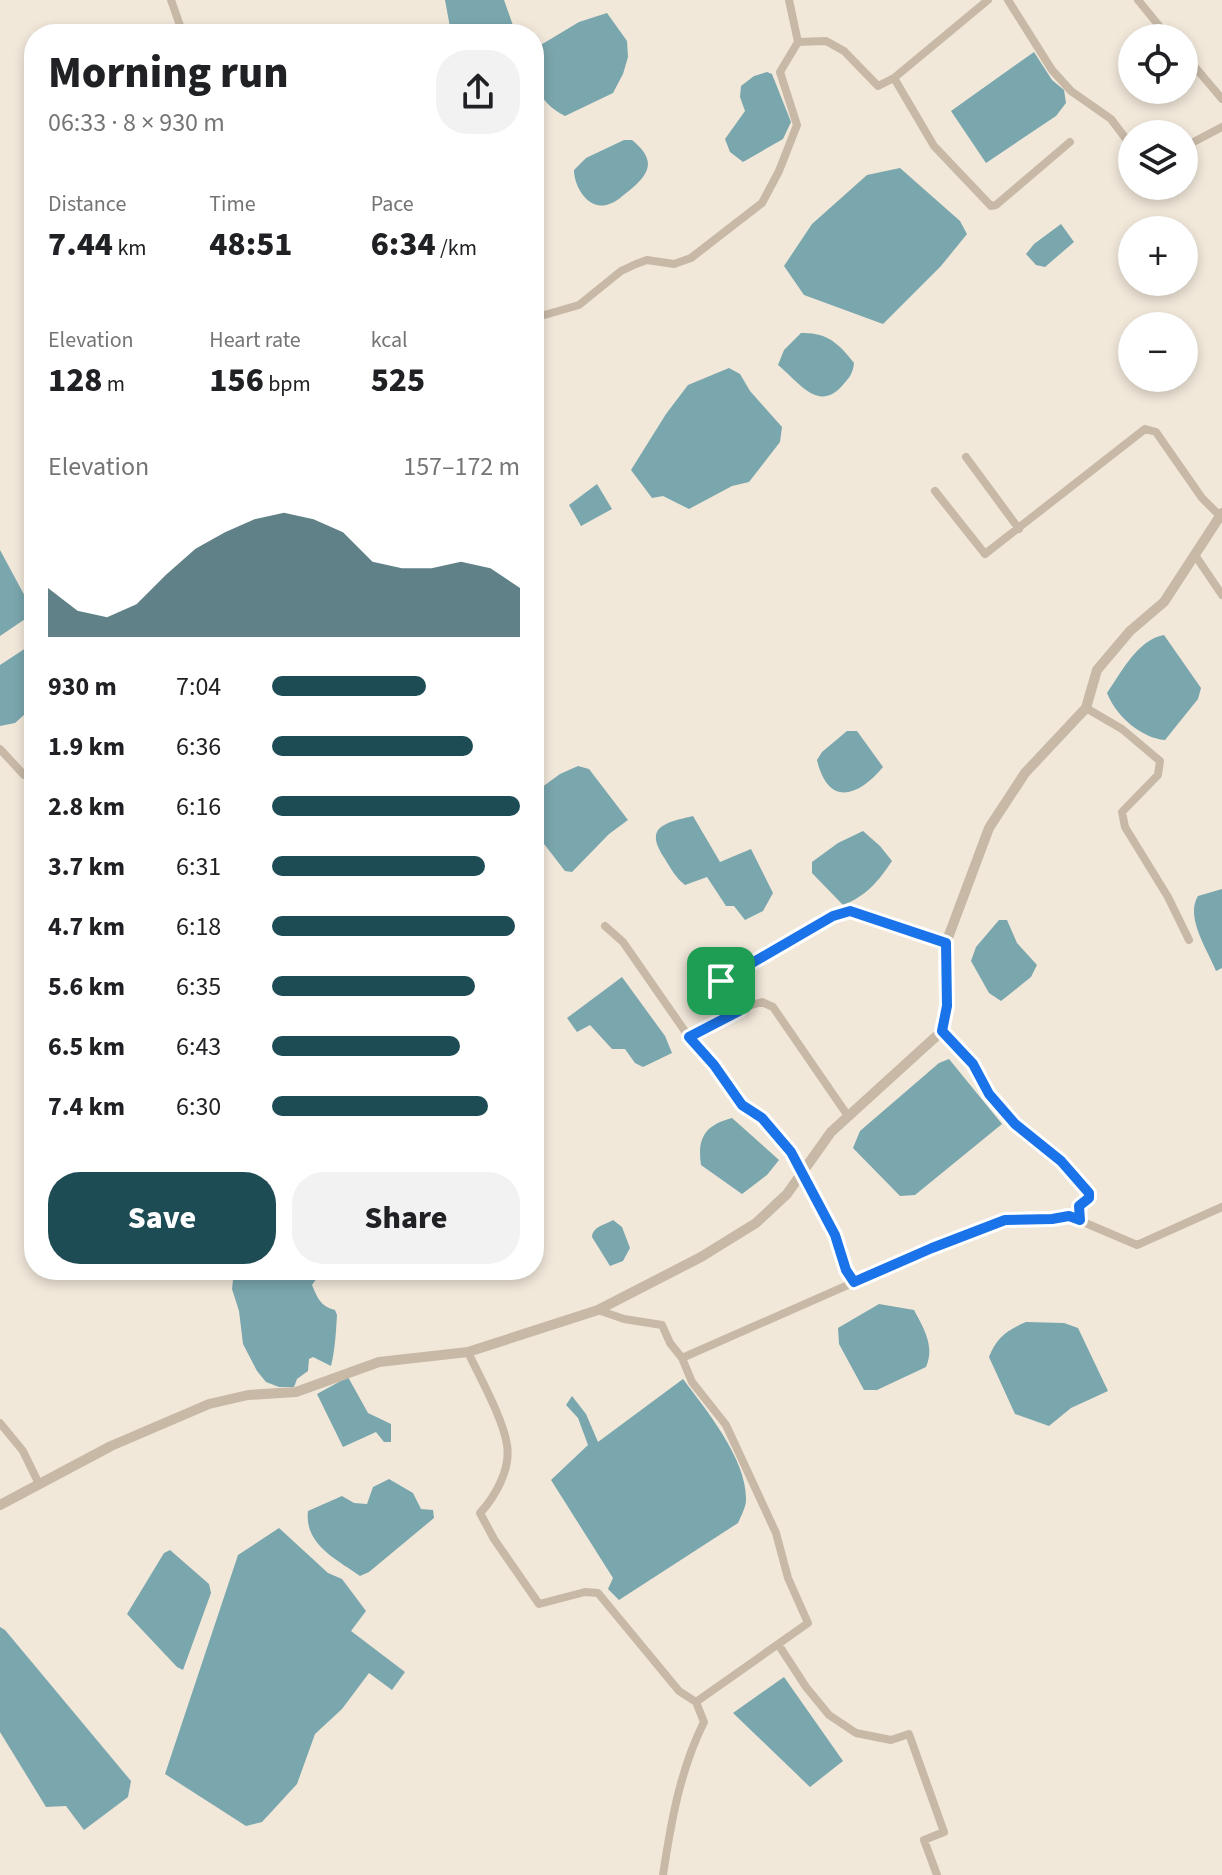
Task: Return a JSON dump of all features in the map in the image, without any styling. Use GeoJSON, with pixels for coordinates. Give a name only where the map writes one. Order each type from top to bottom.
{"type":"FeatureCollection","features":[{"type":"Feature","properties":{"kind":"street"},"geometry":{"type":"LineString","coordinates":[[171,0],[179,24]]}},
{"type":"Feature","properties":{"kind":"street"},"geometry":{"type":"LineString","coordinates":[[544,315],[579,305],[621,271],[636,264],[647,260],[674,264],[691,258],[762,203],[779,171],[797,125],[780,72],[798,42],[789,0]]}},
{"type":"Feature","properties":{"kind":"street"},"geometry":{"type":"LineString","coordinates":[[798,42],[826,41],[844,51],[875,85],[894,78],[988,0]]}},
{"type":"Feature","properties":{"kind":"street"},"geometry":{"type":"LineString","coordinates":[[1008,0],[1052,70],[1071,91],[1111,119],[1118,128]]}},
{"type":"Feature","properties":{"kind":"street"},"geometry":{"type":"LineString","coordinates":[[1138,0],[1158,24]]}},
{"type":"Feature","properties":{"kind":"street"},"geometry":{"type":"LineString","coordinates":[[1198,71],[1222,99]]}},
{"type":"Feature","properties":{"kind":"street"},"geometry":{"type":"LineString","coordinates":[[894,78],[934,146],[991,206],[1070,142]]}},
{"type":"Feature","properties":{"kind":"street"},"geometry":{"type":"LineString","coordinates":[[1198,140],[1222,127]]}},
{"type":"Feature","properties":{"kind":"street"},"geometry":{"type":"LineString","coordinates":[[0,1505],[111,1446],[209,1404],[248,1395],[296,1392],[379,1362],[468,1352],[598,1310],[701,1257],[756,1223],[787,1194],[801,1170],[831,1132],[942,1031],[947,1006],[946,943],[989,828],[1025,773],[1086,708],[1097,670],[1130,631],[1164,602],[1221,515],[1202,498],[1156,432],[1145,429],[985,554],[935,491]]}},
{"type":"Feature","properties":{"kind":"street"},"geometry":{"type":"LineString","coordinates":[[966,457],[1019,529]]}},
{"type":"Feature","properties":{"kind":"street"},"geometry":{"type":"LineString","coordinates":[[1195,555],[1222,595]]}},
{"type":"Feature","properties":{"kind":"street"},"geometry":{"type":"LineString","coordinates":[[1086,708],[1122,729],[1160,761],[1158,775],[1122,812],[1125,827],[1168,897],[1189,940]]}},
{"type":"Feature","properties":{"kind":"street"},"geometry":{"type":"LineString","coordinates":[[0,749],[24,775]]}},
{"type":"Feature","properties":{"kind":"street"},"geometry":{"type":"LineString","coordinates":[[739,1011],[721,981],[833,916],[850,911],[867,915],[946,943]]}},
{"type":"Feature","properties":{"kind":"street"},"geometry":{"type":"LineString","coordinates":[[605,926],[623,942],[689,1037],[714,1065],[742,1105],[762,1118],[791,1152],[835,1235],[846,1270],[854,1282]]}},
{"type":"Feature","properties":{"kind":"street"},"geometry":{"type":"LineString","coordinates":[[689,1037],[762,1002],[773,1007],[848,1116]]}},
{"type":"Feature","properties":{"kind":"street"},"geometry":{"type":"LineString","coordinates":[[942,1031],[973,1064],[989,1094],[1015,1124],[1061,1161],[1089,1193],[1089,1198],[1079,1206],[1080,1220]]}},
{"type":"Feature","properties":{"kind":"street"},"geometry":{"type":"LineString","coordinates":[[682,1358],[932,1248],[1005,1220],[1069,1216],[1137,1245],[1222,1207]]}},
{"type":"Feature","properties":{"kind":"street"},"geometry":{"type":"LineString","coordinates":[[598,1310],[624,1319],[662,1325],[692,1382],[726,1425],[776,1533],[788,1578],[808,1623],[696,1702]]}},
{"type":"Feature","properties":{"kind":"street"},"geometry":{"type":"LineString","coordinates":[[468,1352],[508,1446],[494,1498],[480,1513],[494,1539],[539,1604],[585,1592],[598,1593],[679,1691],[696,1702],[704,1722],[693,1744],[676,1800],[663,1875]]}},
{"type":"Feature","properties":{"kind":"street"},"geometry":{"type":"LineString","coordinates":[[0,1423],[23,1451],[39,1484]]}},
{"type":"Feature","properties":{"kind":"street"},"geometry":{"type":"LineString","coordinates":[[778,1644],[829,1715],[856,1733],[891,1740],[909,1734],[944,1832],[924,1840],[937,1875]]}},
{"type":"Feature","properties":{"kind":"water"},"geometry":{"type":"Polygon","coordinates":[[[445,0],[504,0],[512,24],[449,24],[445,0]]]}},
{"type":"Feature","properties":{"kind":"water"},"geometry":{"type":"Polygon","coordinates":[[[607,13],[627,41],[628,57],[613,93],[565,116],[544,99],[544,43],[579,22],[607,13]]]}},
{"type":"Feature","properties":{"kind":"water"},"geometry":{"type":"Polygon","coordinates":[[[1034,52],[1052,80],[1064,90],[1066,103],[1056,116],[986,163],[951,111],[1034,52]]]}},
{"type":"Feature","properties":{"kind":"water"},"geometry":{"type":"Polygon","coordinates":[[[767,72],[772,74],[791,122],[783,139],[743,162],[730,152],[725,139],[745,111],[740,97],[741,86],[754,76],[767,72]]]}},
{"type":"Feature","properties":{"kind":"water"},"geometry":{"type":"Polygon","coordinates":[[[624,140],[632,140],[644,153],[648,165],[643,177],[612,203],[602,206],[589,201],[577,184],[574,170],[586,158],[624,140]]]}},
{"type":"Feature","properties":{"kind":"water"},"geometry":{"type":"Polygon","coordinates":[[[900,168],[960,221],[967,234],[941,266],[883,324],[804,295],[784,266],[812,224],[867,175],[900,168]]]}},
{"type":"Feature","properties":{"kind":"water"},"geometry":{"type":"Polygon","coordinates":[[[1061,224],[1074,242],[1045,267],[1036,265],[1026,254],[1061,224]]]}},
{"type":"Feature","properties":{"kind":"water"},"geometry":{"type":"Polygon","coordinates":[[[801,333],[818,334],[831,340],[854,363],[849,377],[833,394],[825,396],[808,392],[778,365],[784,350],[801,333]]]}},
{"type":"Feature","properties":{"kind":"water"},"geometry":{"type":"Polygon","coordinates":[[[729,368],[740,374],[750,391],[782,427],[780,442],[749,482],[732,486],[689,509],[663,496],[652,498],[631,470],[688,385],[729,368]]]}},
{"type":"Feature","properties":{"kind":"water"},"geometry":{"type":"Polygon","coordinates":[[[597,484],[612,509],[581,526],[569,505],[597,484]]]}},
{"type":"Feature","properties":{"kind":"water"},"geometry":{"type":"Polygon","coordinates":[[[0,550],[24,594],[24,620],[0,636],[0,550]]]}},
{"type":"Feature","properties":{"kind":"water"},"geometry":{"type":"Polygon","coordinates":[[[1164,635],[1201,688],[1198,699],[1165,740],[1147,735],[1130,724],[1116,710],[1107,693],[1138,650],[1164,635]]]}},
{"type":"Feature","properties":{"kind":"water"},"geometry":{"type":"Polygon","coordinates":[[[24,649],[24,715],[15,723],[0,726],[0,665],[24,649]]]}},
{"type":"Feature","properties":{"kind":"water"},"geometry":{"type":"Polygon","coordinates":[[[847,731],[857,731],[883,767],[864,785],[845,792],[836,791],[828,785],[817,760],[847,731]]]}},
{"type":"Feature","properties":{"kind":"water"},"geometry":{"type":"Polygon","coordinates":[[[578,766],[589,769],[628,820],[609,834],[572,872],[565,871],[544,844],[544,786],[578,766]]]}},
{"type":"Feature","properties":{"kind":"water"},"geometry":{"type":"Polygon","coordinates":[[[693,816],[720,862],[751,849],[773,893],[763,911],[745,920],[734,906],[726,906],[707,877],[685,885],[674,873],[659,848],[657,833],[666,824],[693,816]]]}},
{"type":"Feature","properties":{"kind":"water"},"geometry":{"type":"Polygon","coordinates":[[[863,831],[892,861],[871,888],[843,905],[812,873],[812,862],[838,843],[863,831]]]}},
{"type":"Feature","properties":{"kind":"water"},"geometry":{"type":"Polygon","coordinates":[[[1222,889],[1222,968],[1216,971],[1199,933],[1194,913],[1198,896],[1222,889]]]}},
{"type":"Feature","properties":{"kind":"water"},"geometry":{"type":"Polygon","coordinates":[[[999,920],[1007,920],[1017,943],[1037,965],[1031,977],[1001,1001],[989,993],[971,961],[976,947],[999,920]]]}},
{"type":"Feature","properties":{"kind":"water"},"geometry":{"type":"Polygon","coordinates":[[[622,977],[665,1036],[672,1053],[643,1067],[635,1063],[625,1049],[612,1049],[590,1025],[577,1032],[567,1018],[622,977]]]}},
{"type":"Feature","properties":{"kind":"water"},"geometry":{"type":"Polygon","coordinates":[[[949,1059],[1002,1124],[915,1195],[900,1196],[853,1148],[860,1131],[939,1063],[949,1059]]]}},
{"type":"Feature","properties":{"kind":"water"},"geometry":{"type":"Polygon","coordinates":[[[732,1118],[779,1160],[767,1175],[742,1194],[701,1165],[700,1147],[705,1134],[715,1124],[732,1118]]]}},
{"type":"Feature","properties":{"kind":"water"},"geometry":{"type":"Polygon","coordinates":[[[613,1220],[622,1227],[630,1248],[623,1261],[610,1266],[592,1237],[597,1228],[613,1220]]]}},
{"type":"Feature","properties":{"kind":"water"},"geometry":{"type":"Polygon","coordinates":[[[233,1280],[316,1280],[312,1285],[318,1297],[337,1315],[331,1366],[313,1357],[309,1359],[308,1371],[297,1379],[294,1387],[279,1387],[266,1382],[243,1344],[239,1311],[232,1289],[233,1280]]]}},
{"type":"Feature","properties":{"kind":"water"},"geometry":{"type":"Polygon","coordinates":[[[879,1304],[914,1310],[927,1338],[928,1359],[926,1367],[877,1390],[864,1390],[839,1344],[838,1328],[879,1304]]]}},
{"type":"Feature","properties":{"kind":"water"},"geometry":{"type":"Polygon","coordinates":[[[1026,1322],[1064,1323],[1078,1328],[1108,1391],[1071,1408],[1049,1426],[1015,1414],[989,1357],[1003,1335],[1026,1322]]]}},
{"type":"Feature","properties":{"kind":"water"},"geometry":{"type":"Polygon","coordinates":[[[348,1377],[368,1413],[391,1424],[391,1442],[384,1442],[376,1432],[343,1447],[317,1394],[348,1377]]]}},
{"type":"Feature","properties":{"kind":"water"},"geometry":{"type":"Polygon","coordinates":[[[683,1379],[733,1452],[745,1484],[745,1506],[738,1523],[619,1600],[608,1589],[613,1578],[551,1480],[588,1445],[578,1418],[566,1405],[572,1396],[586,1414],[598,1442],[683,1379]]]}},
{"type":"Feature","properties":{"kind":"water"},"geometry":{"type":"Polygon","coordinates":[[[389,1479],[413,1493],[421,1509],[433,1510],[434,1518],[369,1572],[360,1576],[316,1542],[308,1523],[308,1511],[342,1496],[354,1503],[367,1504],[373,1487],[389,1479]]]}},
{"type":"Feature","properties":{"kind":"water"},"geometry":{"type":"Polygon","coordinates":[[[279,1528],[328,1573],[342,1579],[366,1611],[351,1631],[405,1672],[392,1690],[369,1673],[342,1709],[315,1734],[297,1784],[262,1822],[246,1826],[165,1774],[238,1555],[279,1528]]]}},
{"type":"Feature","properties":{"kind":"water"},"geometry":{"type":"Polygon","coordinates":[[[170,1550],[209,1584],[211,1593],[183,1670],[127,1614],[164,1553],[170,1550]]]}},
{"type":"Feature","properties":{"kind":"water"},"geometry":{"type":"Polygon","coordinates":[[[0,1627],[131,1781],[128,1797],[84,1830],[66,1806],[46,1807],[0,1732],[0,1627]]]}},
{"type":"Feature","properties":{"kind":"water"},"geometry":{"type":"Polygon","coordinates":[[[784,1677],[843,1761],[810,1787],[733,1713],[784,1677]]]}},
{"type":"Feature","properties":{"kind":"route"},"geometry":{"type":"LineString","coordinates":[[850,911],[946,943],[947,1006],[942,1031],[973,1064],[989,1094],[1015,1124],[1061,1161],[1089,1193],[1089,1198],[1079,1206],[1080,1220],[1069,1216],[1005,1220],[854,1282],[846,1270],[835,1235],[791,1152],[762,1118],[742,1105],[714,1065],[689,1037],[739,1011],[721,981],[833,916],[850,911]]}}]}
